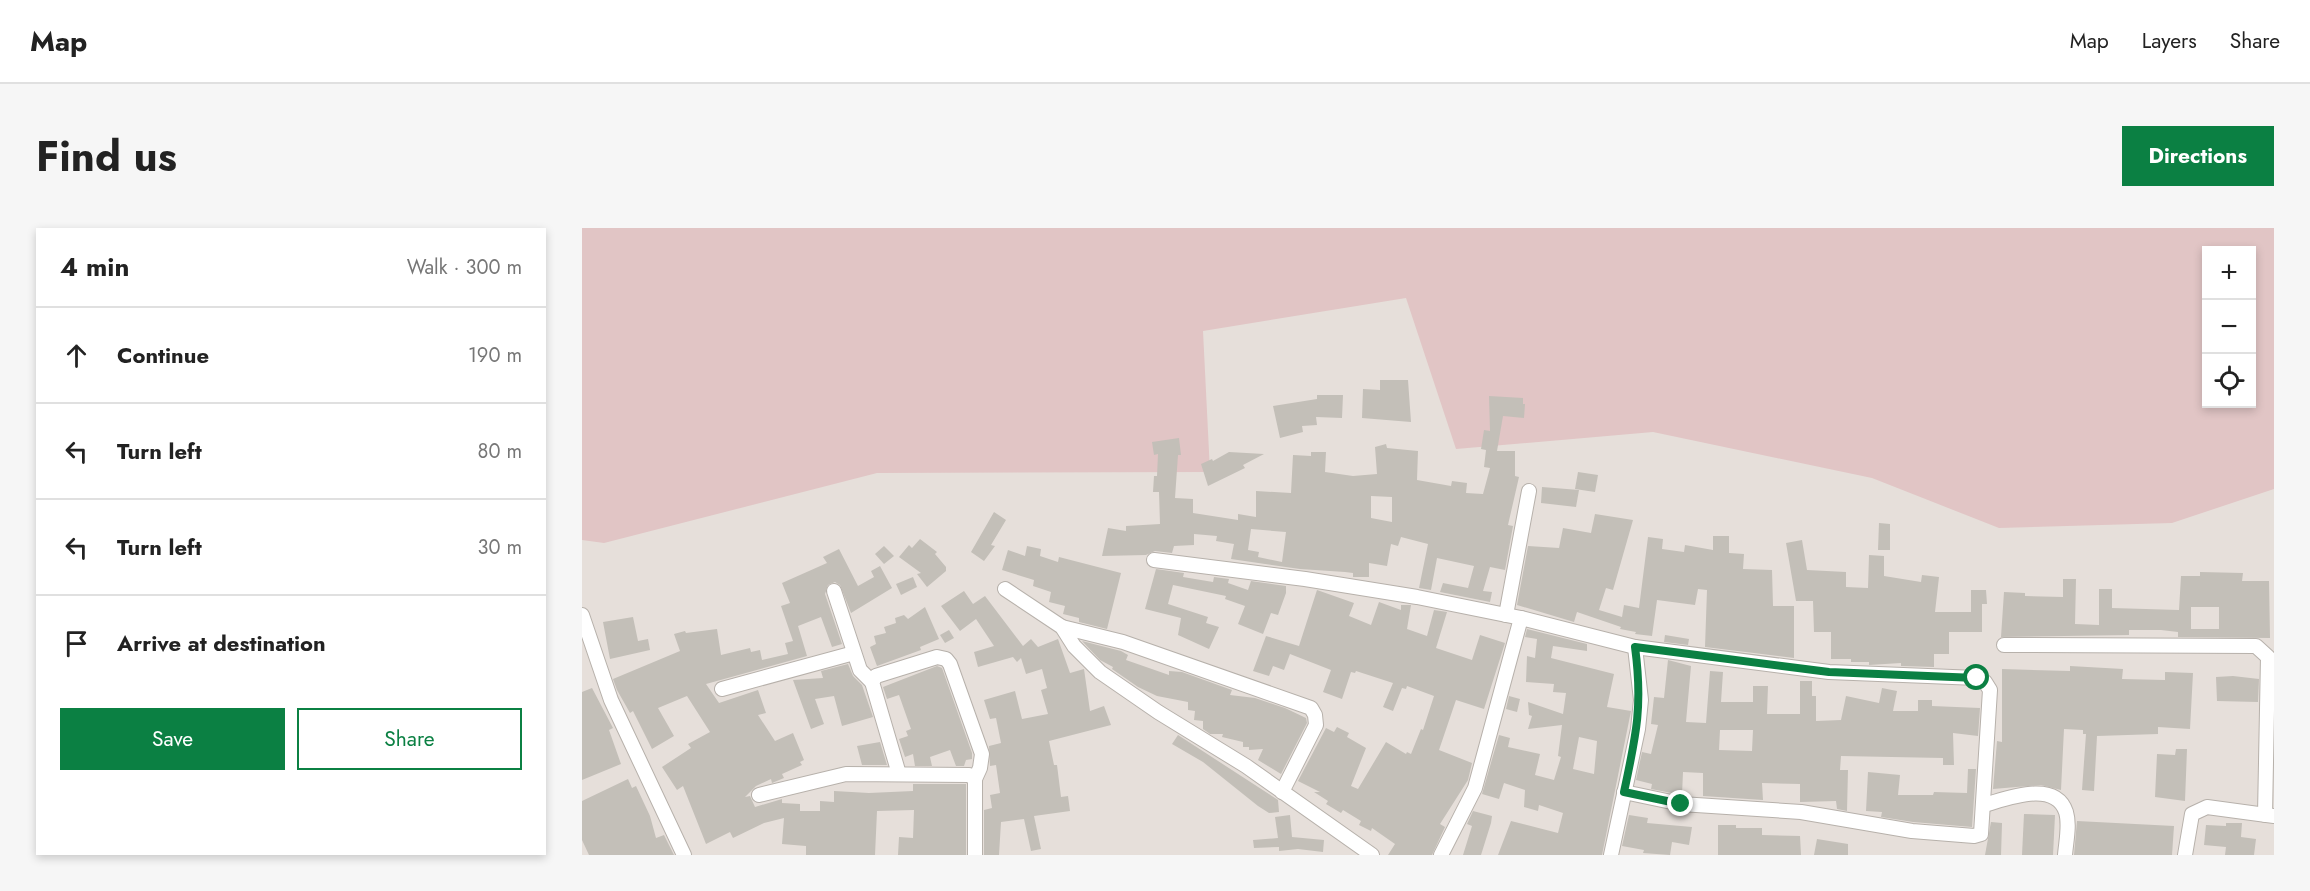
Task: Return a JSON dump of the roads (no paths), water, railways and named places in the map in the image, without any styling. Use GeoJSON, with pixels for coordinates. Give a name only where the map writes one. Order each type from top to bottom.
{"type":"FeatureCollection","features":[{"type":"Feature","properties":{"kind":"street"},"geometry":{"type":"LineString","coordinates":[[1506,615],[1529,491]]}},
{"type":"Feature","properties":{"kind":"street"},"geometry":{"type":"LineString","coordinates":[[1154,560],[1305,579],[1506,615],[1635,647],[1829,672],[1977,678],[1986,682],[1990,690],[1981,834],[1966,836],[1912,831],[1837,816],[1681,804],[1624,792]]}},
{"type":"Feature","properties":{"kind":"street"},"geometry":{"type":"LineString","coordinates":[[1005,589],[1062,627],[1123,642],[1311,708],[1316,715],[1316,725],[1282,792]]}},
{"type":"Feature","properties":{"kind":"street"},"geometry":{"type":"LineString","coordinates":[[834,591],[860,670],[872,682],[899,774]]}},
{"type":"Feature","properties":{"kind":"street"},"geometry":{"type":"LineString","coordinates":[[582,615],[611,700],[684,855]]}},
{"type":"Feature","properties":{"kind":"street"},"geometry":{"type":"LineString","coordinates":[[1441,855],[1475,788],[1521,618]]}},
{"type":"Feature","properties":{"kind":"street"},"geometry":{"type":"LineString","coordinates":[[1062,627],[1074,646],[1100,672],[1158,712],[1246,765],[1372,855]]}},
{"type":"Feature","properties":{"kind":"street"},"geometry":{"type":"LineString","coordinates":[[2004,645],[2256,646],[2268,657],[2269,816],[2207,807],[2199,808],[2192,814],[2185,855]]}},
{"type":"Feature","properties":{"kind":"street"},"geometry":{"type":"LineString","coordinates":[[1611,855],[1638,729],[1641,700],[1635,647]]}},
{"type":"Feature","properties":{"kind":"street"},"geometry":{"type":"LineString","coordinates":[[722,689],[854,653]]}},
{"type":"Feature","properties":{"kind":"street"},"geometry":{"type":"LineString","coordinates":[[872,682],[876,675],[928,658],[946,659],[950,664],[982,754],[980,768],[975,779],[975,855]]}},
{"type":"Feature","properties":{"kind":"street"},"geometry":{"type":"LineString","coordinates":[[759,795],[846,774],[969,775],[975,779]]}},
{"type":"Feature","properties":{"kind":"street"},"geometry":{"type":"LineString","coordinates":[[1984,805],[2031,793],[2049,796],[2060,802],[2066,812],[2065,855]]}}]}
